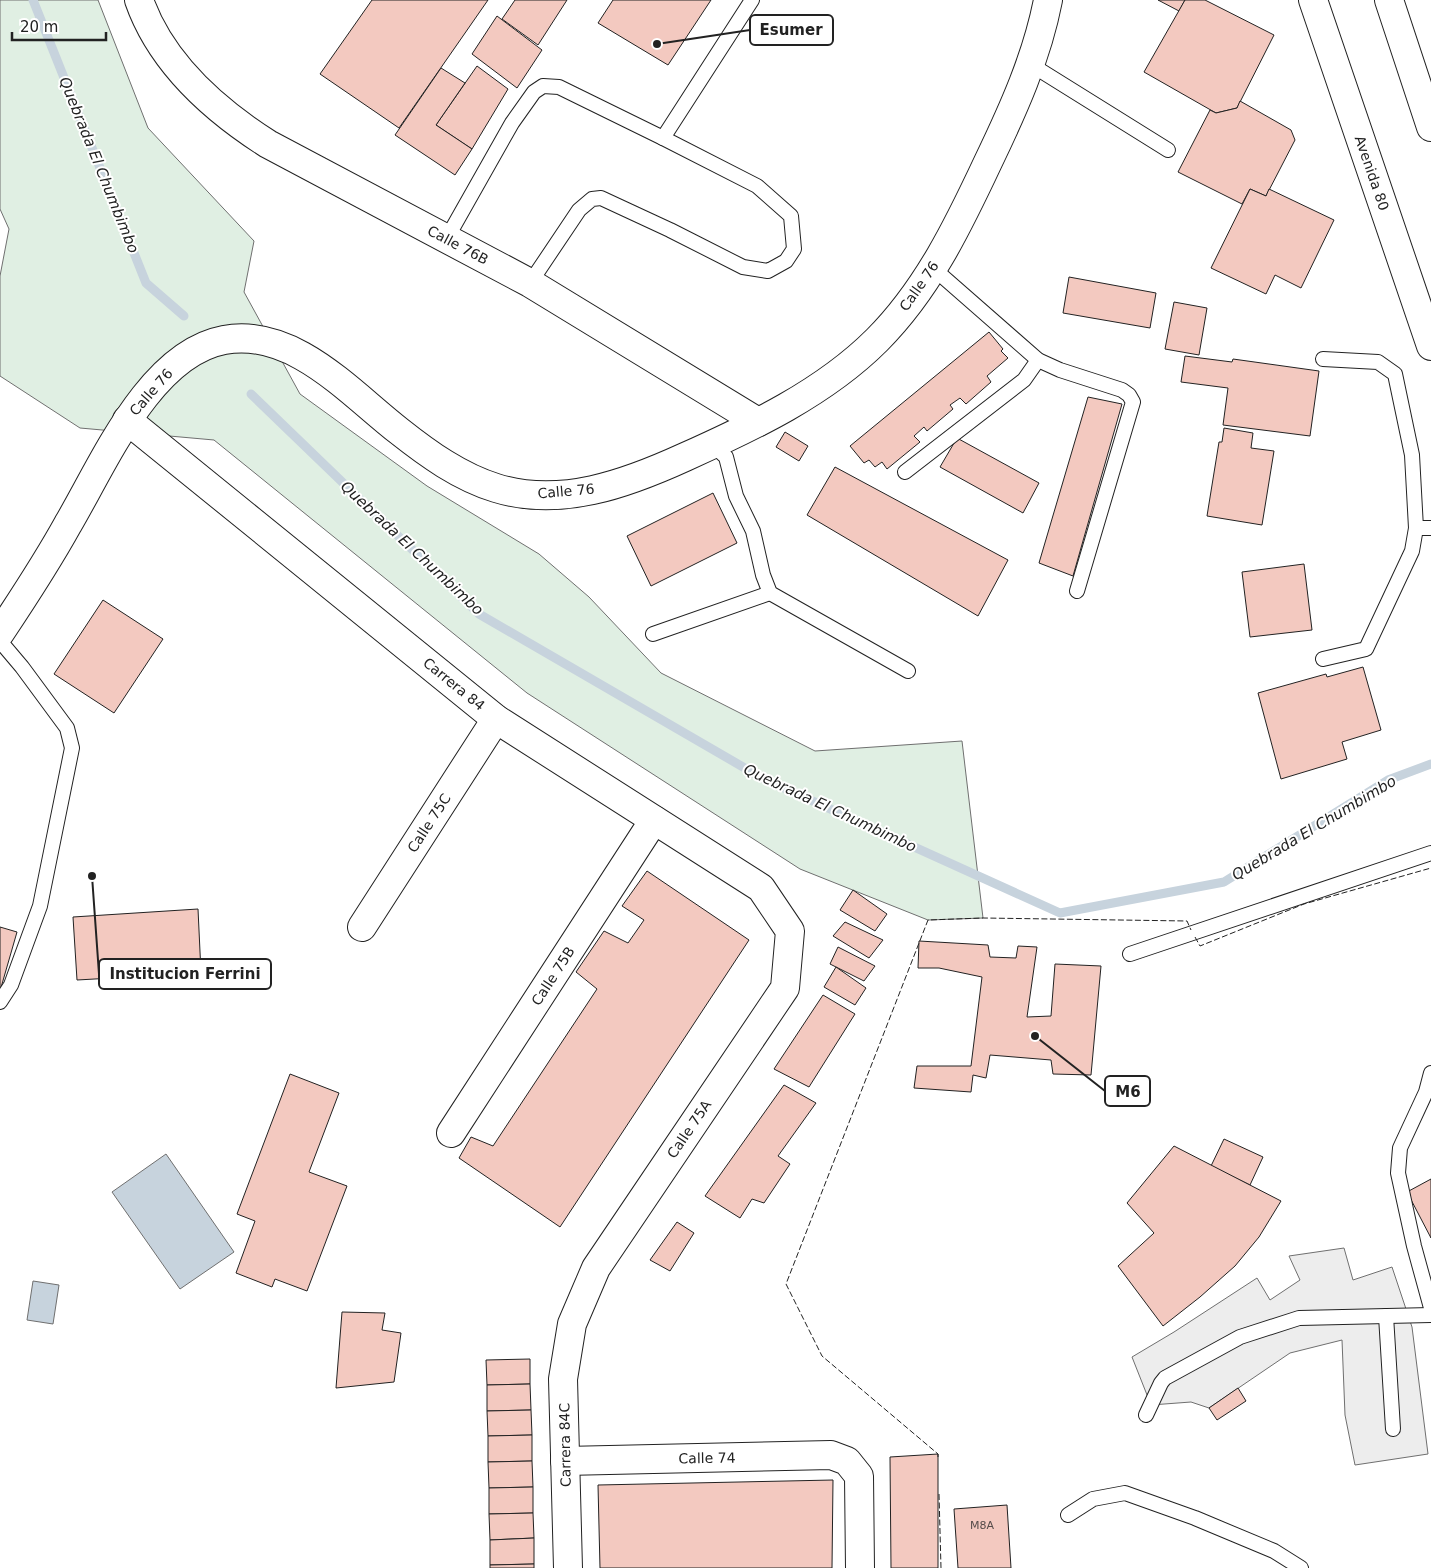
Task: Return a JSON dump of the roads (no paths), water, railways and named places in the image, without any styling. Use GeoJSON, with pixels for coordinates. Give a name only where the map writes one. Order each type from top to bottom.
{"type":"FeatureCollection","features":[{"type":"Feature","properties":{"kind":"street","name":"Calle 76B"},"geometry":{"type":"LineString","coordinates":[[139,0],[146,20],[169,57],[202,95],[250,132],[268,144],[530,283],[758,422]]}},
{"type":"Feature","properties":{"kind":"street","name":"Calle 76"},"geometry":{"type":"LineString","coordinates":[[0,633],[52,552],[127,420],[162,376],[179,361],[197,350],[223,340],[242,339],[265,342],[301,355],[325,369],[399,431],[441,461],[476,481],[527,494],[553,496],[599,489],[628,481],[713,444],[784,408],[836,375],[859,357],[892,324],[933,268],[964,214],[1016,104],[1044,20],[1048,0]]}},
{"type":"Feature","properties":{"kind":"street","name":"Avenida 80"},"geometry":{"type":"LineString","coordinates":[[1313,0],[1423,313],[1431,346]]}},
{"type":"Feature","properties":{"kind":"street"},"geometry":{"type":"LineString","coordinates":[[1388,0],[1431,127]]}},
{"type":"Feature","properties":{"kind":"street","name":"Carrera 84"},"geometry":{"type":"LineString","coordinates":[[127,420],[496,718],[760,888],[790,931]]}},
{"type":"Feature","properties":{"kind":"street","name":"Calle 75C"},"geometry":{"type":"LineString","coordinates":[[362,928],[496,718]]}},
{"type":"Feature","properties":{"kind":"street","name":"Calle 75B"},"geometry":{"type":"LineString","coordinates":[[451,1133],[654,820]]}},
{"type":"Feature","properties":{"kind":"street","name":"Calle 75A"},"geometry":{"type":"LineString","coordinates":[[572,1324],[596,1268],[784,988],[790,931]]}},
{"type":"Feature","properties":{"kind":"street","name":"Carrera 84C"},"geometry":{"type":"LineString","coordinates":[[568,1568],[563,1379],[572,1324]]}},
{"type":"Feature","properties":{"kind":"street","name":"Calle 74"},"geometry":{"type":"LineString","coordinates":[[565,1461],[831,1455],[847,1461],[859,1476],[860,1568]]}},
{"type":"Feature","properties":{"kind":"lane"},"geometry":{"type":"LineString","coordinates":[[663,138],[752,0]]}},
{"type":"Feature","properties":{"kind":"lane"},"geometry":{"type":"LineString","coordinates":[[1030,64],[1168,150]]}},
{"type":"Feature","properties":{"kind":"lane"},"geometry":{"type":"LineString","coordinates":[[447,238],[512,122],[534,92],[543,86],[559,87],[757,186],[791,216],[794,249],[786,261],[768,271],[743,267],[602,198],[592,199],[579,210],[530,283]]}},
{"type":"Feature","properties":{"kind":"lane"},"geometry":{"type":"LineString","coordinates":[[933,268],[1038,360],[1060,370],[1122,390],[1129,395],[1133,402],[1077,591]]}},
{"type":"Feature","properties":{"kind":"lane"},"geometry":{"type":"LineString","coordinates":[[1323,359],[1378,362],[1396,374],[1412,454],[1416,528],[1412,551],[1366,649],[1323,659]]}},
{"type":"Feature","properties":{"kind":"lane"},"geometry":{"type":"LineString","coordinates":[[905,472],[1024,380],[1038,360]]}},
{"type":"Feature","properties":{"kind":"lane"},"geometry":{"type":"LineString","coordinates":[[713,444],[726,457],[736,496],[753,530],[763,575],[770,594],[908,671]]}},
{"type":"Feature","properties":{"kind":"lane"},"geometry":{"type":"LineString","coordinates":[[1416,528],[1431,528]]}},
{"type":"Feature","properties":{"kind":"lane"},"geometry":{"type":"LineString","coordinates":[[653,634],[770,594]]}},
{"type":"Feature","properties":{"kind":"lane"},"geometry":{"type":"LineString","coordinates":[[0,641],[22,667],[67,728],[72,748],[40,906],[11,985],[0,1002]]}},
{"type":"Feature","properties":{"kind":"lane"},"geometry":{"type":"LineString","coordinates":[[1130,954],[1431,853]]}},
{"type":"Feature","properties":{"kind":"lane"},"geometry":{"type":"LineString","coordinates":[[1431,1074],[1426,1092],[1400,1148],[1398,1173],[1414,1246],[1431,1308]]}},
{"type":"Feature","properties":{"kind":"lane"},"geometry":{"type":"LineString","coordinates":[[1146,1415],[1165,1378],[1240,1337],[1299,1318],[1431,1315]]}},
{"type":"Feature","properties":{"kind":"lane"},"geometry":{"type":"LineString","coordinates":[[1386,1316],[1393,1428]]}},
{"type":"Feature","properties":{"kind":"lane"},"geometry":{"type":"LineString","coordinates":[[1068,1515],[1093,1500],[1125,1492],[1196,1518],[1274,1551],[1301,1568]]}},
{"type":"Feature","properties":{"kind":"waterway","name":"Quebrada El Chumbimbo"},"geometry":{"type":"LineString","coordinates":[[33,0],[146,283],[184,316]]}},
{"type":"Feature","properties":{"kind":"waterway","name":"Quebrada El Chumbimbo"},"geometry":{"type":"LineString","coordinates":[[251,394],[479,614],[762,778],[1060,913],[1224,882],[1388,780],[1431,764]]}},
{"type":"Feature","properties":{"kind":"place","name":"Esumer"},"geometry":{"type":"Point","coordinates":[657,44]}},
{"type":"Feature","properties":{"kind":"place","name":"Institucion Ferrini"},"geometry":{"type":"Point","coordinates":[92,876]}},
{"type":"Feature","properties":{"kind":"place","name":"M6"},"geometry":{"type":"Point","coordinates":[1035,1036]}}]}
